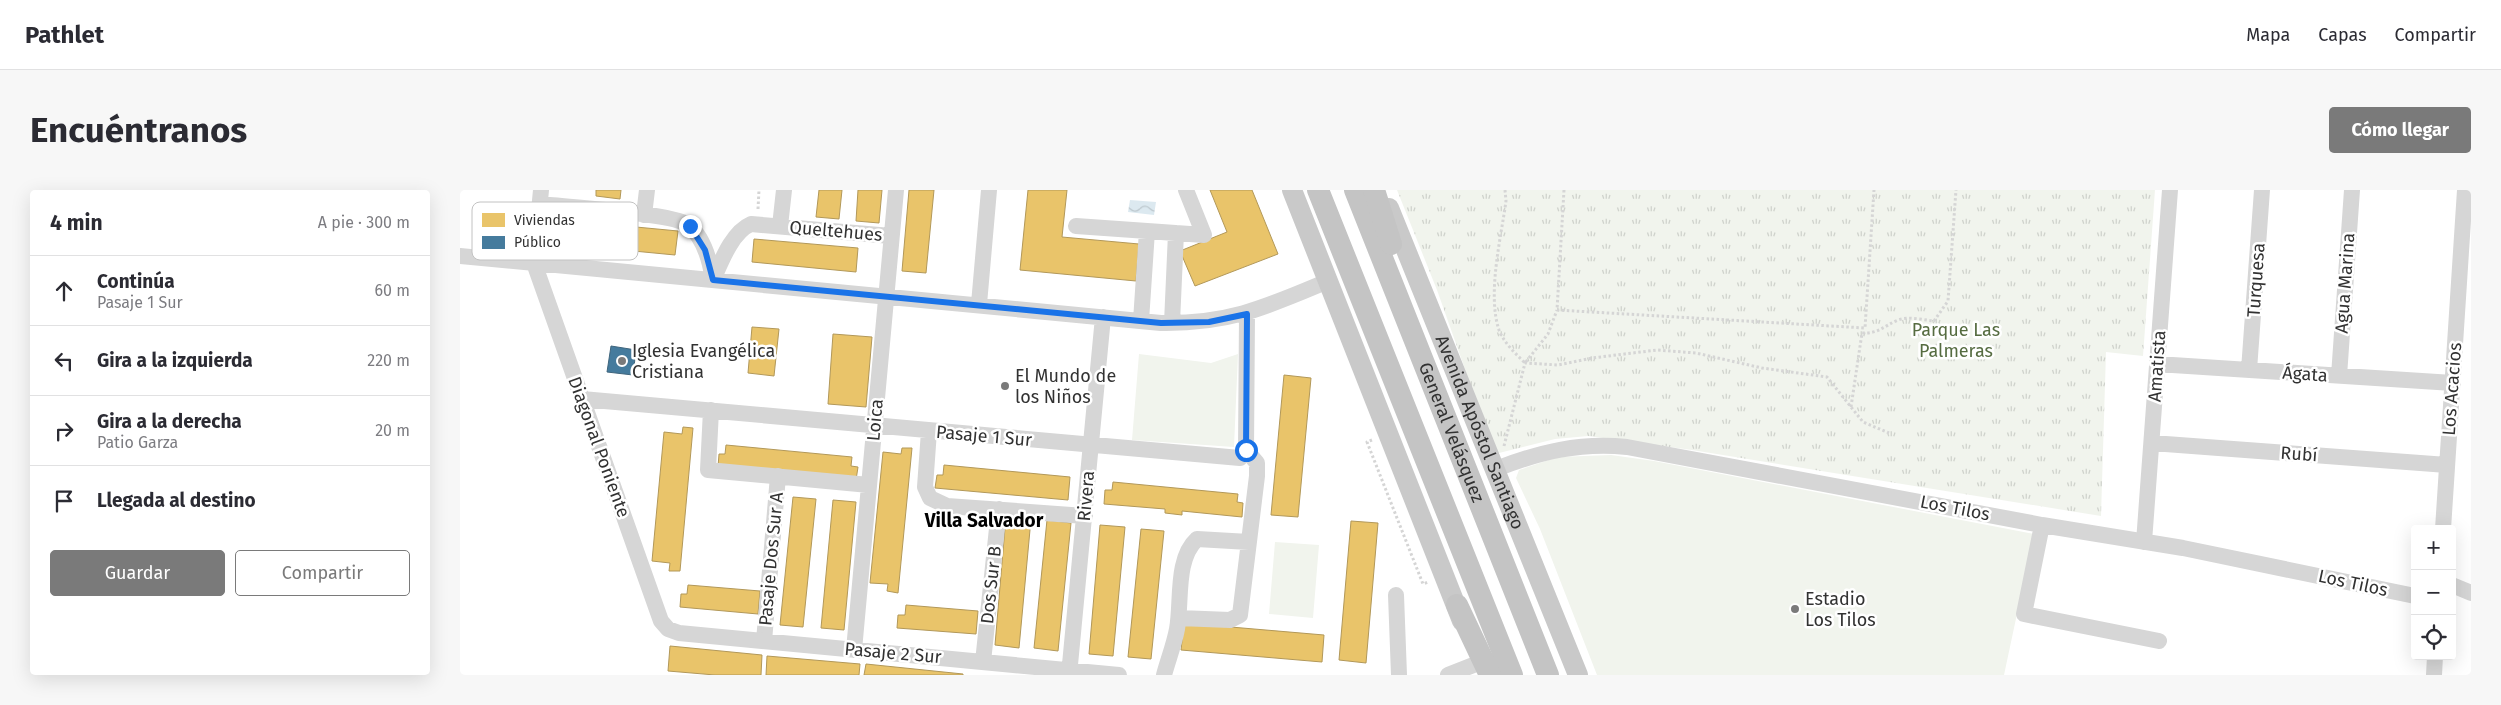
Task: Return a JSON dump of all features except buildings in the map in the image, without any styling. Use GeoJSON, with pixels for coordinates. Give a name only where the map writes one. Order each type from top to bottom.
{"type":"FeatureCollection","features":[{"type":"Feature","properties":{"kind":"highway","name":"General Velásquez"},"geometry":{"type":"LineString","coordinates":[[1318,190],[1512,675]]}},
{"type":"Feature","properties":{"kind":"highway","name":"General Velásquez"},"geometry":{"type":"LineString","coordinates":[[1355,190],[1548,675]]}},
{"type":"Feature","properties":{"kind":"highway"},"geometry":{"type":"LineString","coordinates":[[1374,190],[1440,405]]}},
{"type":"Feature","properties":{"kind":"highway"},"geometry":{"type":"LineString","coordinates":[[1457,606],[1482,671]]}},
{"type":"Feature","properties":{"kind":"main road"},"geometry":{"type":"LineString","coordinates":[[1292,190],[1457,606]]}},
{"type":"Feature","properties":{"kind":"main road","name":"Avenida Apóstol Santiago"},"geometry":{"type":"LineString","coordinates":[[1381,190],[1499,460],[1578,675]]}},
{"type":"Feature","properties":{"kind":"street"},"geometry":{"type":"LineString","coordinates":[[644,215],[647,190]]}},
{"type":"Feature","properties":{"kind":"street","name":"Queltehues"},"geometry":{"type":"LineString","coordinates":[[780,226],[784,190]]}},
{"type":"Feature","properties":{"kind":"street","name":"Loica"},"geometry":{"type":"LineString","coordinates":[[854,650],[896,190]]}},
{"type":"Feature","properties":{"kind":"street"},"geometry":{"type":"LineString","coordinates":[[979,304],[989,190]]}},
{"type":"Feature","properties":{"kind":"street"},"geometry":{"type":"LineString","coordinates":[[1076,226],[1204,235],[1186,190]]}},
{"type":"Feature","properties":{"kind":"street","name":"Amatista"},"geometry":{"type":"LineString","coordinates":[[2144,542],[2170,190]]}},
{"type":"Feature","properties":{"kind":"street","name":"Turquesa"},"geometry":{"type":"LineString","coordinates":[[2250,370],[2262,190]]}},
{"type":"Feature","properties":{"kind":"street","name":"Agua Marina"},"geometry":{"type":"LineString","coordinates":[[2339,376],[2352,190]]}},
{"type":"Feature","properties":{"kind":"street","name":"Los Acacios"},"geometry":{"type":"LineString","coordinates":[[2443,525],[2453,383],[2466,264],[2465,190]]}},
{"type":"Feature","properties":{"kind":"street"},"geometry":{"type":"LineString","coordinates":[[541,197],[570,202]]}},
{"type":"Feature","properties":{"kind":"street"},"geometry":{"type":"LineString","coordinates":[[638,214],[678,219],[690,226],[705,250],[713,280]]}},
{"type":"Feature","properties":{"kind":"street","name":"Queltehues"},"geometry":{"type":"LineString","coordinates":[[713,280],[726,254],[742,230],[756,224],[891,236]]}},
{"type":"Feature","properties":{"kind":"street"},"geometry":{"type":"LineString","coordinates":[[1141,321],[1147,231]]}},
{"type":"Feature","properties":{"kind":"street"},"geometry":{"type":"LineString","coordinates":[[1172,323],[1176,233]]}},
{"type":"Feature","properties":{"kind":"street"},"geometry":{"type":"LineString","coordinates":[[502,260],[1172,323],[1209,322],[1247,314],[1328,281]]}},
{"type":"Feature","properties":{"kind":"street","name":"Diagonal Poniente"},"geometry":{"type":"LineString","coordinates":[[534,263],[661,620],[668,629]]}},
{"type":"Feature","properties":{"kind":"street"},"geometry":{"type":"LineString","coordinates":[[1179,618],[1230,620],[1240,615],[1257,463],[1246,450],[1247,314]]}},
{"type":"Feature","properties":{"kind":"street","name":"Rivera"},"geometry":{"type":"LineString","coordinates":[[1070,673],[1103,317]]}},
{"type":"Feature","properties":{"kind":"street","name":"Ágata"},"geometry":{"type":"LineString","coordinates":[[2157,364],[2453,383]]}},
{"type":"Feature","properties":{"kind":"street","name":"Pasaje 1 Sur"},"geometry":{"type":"LineString","coordinates":[[582,399],[1229,458],[1240,458],[1246,450]]}},
{"type":"Feature","properties":{"kind":"street"},"geometry":{"type":"LineString","coordinates":[[711,410],[708,470],[869,485]]}},
{"type":"Feature","properties":{"kind":"street"},"geometry":{"type":"LineString","coordinates":[[929,431],[925,487],[930,498],[947,506],[1084,516]]}},
{"type":"Feature","properties":{"kind":"street","name":"Rubí"},"geometry":{"type":"LineString","coordinates":[[2152,443],[2447,465]]}},
{"type":"Feature","properties":{"kind":"street","name":"Los Tilos"},"geometry":{"type":"LineString","coordinates":[[1499,460],[1558,448],[1609,446],[1722,464],[2144,542],[2411,595]]}},
{"type":"Feature","properties":{"kind":"street","name":"Pasaje Dos Sur A"},"geometry":{"type":"LineString","coordinates":[[764,641],[778,476]]}},
{"type":"Feature","properties":{"kind":"street","name":"Dos Sur B"},"geometry":{"type":"LineString","coordinates":[[983,662],[999,509]]}},
{"type":"Feature","properties":{"kind":"street"},"geometry":{"type":"LineString","coordinates":[[2042,524],[2024,614],[2159,640]]}},
{"type":"Feature","properties":{"kind":"street"},"geometry":{"type":"LineString","coordinates":[[1164,675],[1179,618],[1183,568],[1192,543],[1197,539],[1249,542]]}},
{"type":"Feature","properties":{"kind":"street"},"geometry":{"type":"LineString","coordinates":[[2456,586],[2471,592]]}},
{"type":"Feature","properties":{"kind":"street"},"geometry":{"type":"LineString","coordinates":[[1396,596],[1399,675]]}},
{"type":"Feature","properties":{"kind":"street","name":"Pasaje 2 Sur"},"geometry":{"type":"LineString","coordinates":[[668,629],[679,633],[983,662],[1070,673],[1119,675]]}},
{"type":"Feature","properties":{"kind":"street"},"geometry":{"type":"LineString","coordinates":[[2434,675],[2435,660]]}},
{"type":"Feature","properties":{"kind":"street"},"geometry":{"type":"LineString","coordinates":[[1448,675],[1482,671]]}},
{"type":"Feature","properties":{"kind":"path"},"geometry":{"type":"LineString","coordinates":[[1505,190],[1495,283],[1496,315],[1500,331],[1507,344],[1525,363],[1558,365],[1600,356],[1658,350],[1696,353],[1762,368],[1827,377],[1863,422],[1889,433]]}},
{"type":"Feature","properties":{"kind":"path"},"geometry":{"type":"LineString","coordinates":[[1499,460],[1525,363],[1548,334],[1557,310],[1564,190]]}},
{"type":"Feature","properties":{"kind":"path"},"geometry":{"type":"LineString","coordinates":[[1557,310],[1865,328],[1874,190]]}},
{"type":"Feature","properties":{"kind":"path"},"geometry":{"type":"LineString","coordinates":[[1851,407],[1862,333],[1874,333],[1883,330],[1898,320],[1905,318],[1934,321],[1948,301],[1956,190]]}},
{"type":"Feature","properties":{"kind":"green space","name":"Parque Las Palmeras"},"geometry":{"type":"Polygon","coordinates":[[[1397,190],[2155,190],[2143,356],[2106,352],[2101,516],[1692,450],[1588,436],[1555,439],[1495,454],[1437,290],[1397,190]]]}},
{"type":"Feature","properties":{"kind":"green space"},"geometry":{"type":"Polygon","coordinates":[[[1139,354],[1211,363],[1238,354],[1234,447],[1132,440],[1139,354]]]}},
{"type":"Feature","properties":{"kind":"green space","name":"Estadio Los Tilos"},"geometry":{"type":"Polygon","coordinates":[[[1611,455],[1654,461],[2034,534],[2004,675],[1597,675],[1540,529],[1516,478],[1519,470],[1558,457],[1611,455]]]}},
{"type":"Feature","properties":{"kind":"green space"},"geometry":{"type":"Polygon","coordinates":[[[1275,542],[1319,545],[1313,618],[1269,614],[1275,542]]]}},
{"type":"Feature","properties":{"kind":"water"},"geometry":{"type":"Polygon","coordinates":[[[1130,200],[1156,202],[1154,215],[1128,212],[1130,200]]]}},
{"type":"Feature","properties":{"kind":"place","name":"Iglesia Evangélica Cristiana"},"geometry":{"type":"Point","coordinates":[622,361]}},
{"type":"Feature","properties":{"kind":"place","name":"El Mundo de los Niños"},"geometry":{"type":"Point","coordinates":[1005,386]}},
{"type":"Feature","properties":{"kind":"place","name":"Estadio Los Tilos"},"geometry":{"type":"Point","coordinates":[1795,609]}},
{"type":"Feature","properties":{"kind":"district","name":"Villa Salvador"},"geometry":{"type":"Point","coordinates":[984,520]}},
{"type":"Feature","properties":{"kind":"route"},"geometry":{"type":"LineString","coordinates":[[690,226],[705,250],[713,280],[979,304],[1161,323],[1209,322],[1247,314],[1246,450]]}}]}
